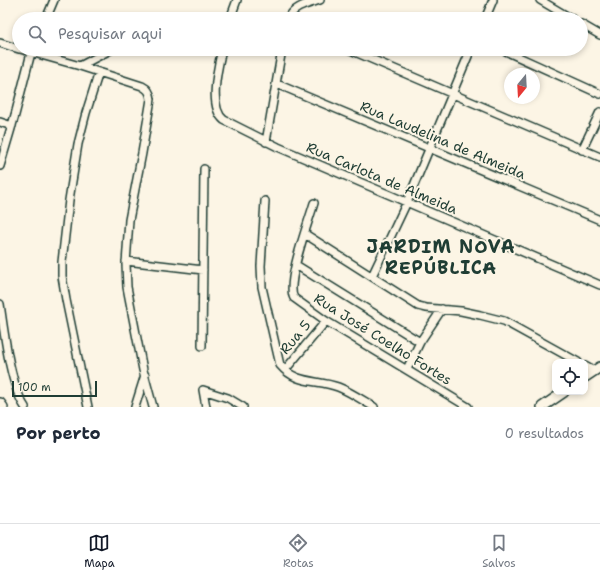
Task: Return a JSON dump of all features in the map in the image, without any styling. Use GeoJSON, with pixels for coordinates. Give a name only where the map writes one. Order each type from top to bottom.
{"type":"FeatureCollection","features":[{"type":"Feature","properties":{"kind":"street"},"geometry":{"type":"LineString","coordinates":[[49,12],[54,0]]}},
{"type":"Feature","properties":{"kind":"street"},"geometry":{"type":"LineString","coordinates":[[233,12],[237,0]]}},
{"type":"Feature","properties":{"kind":"street"},"geometry":{"type":"LineString","coordinates":[[293,12],[301,6],[320,0]]}},
{"type":"Feature","properties":{"kind":"street"},"geometry":{"type":"LineString","coordinates":[[488,12],[493,0]]}},
{"type":"Feature","properties":{"kind":"street"},"geometry":{"type":"LineString","coordinates":[[540,0],[560,12]]}},
{"type":"Feature","properties":{"kind":"street"},"geometry":{"type":"LineString","coordinates":[[588,28],[600,35]]}},
{"type":"Feature","properties":{"kind":"street"},"geometry":{"type":"LineString","coordinates":[[0,43],[12,47]]}},
{"type":"Feature","properties":{"kind":"street"},"geometry":{"type":"LineString","coordinates":[[0,166],[12,126],[30,56]]}},
{"type":"Feature","properties":{"kind":"street"},"geometry":{"type":"LineString","coordinates":[[49,56],[142,86],[150,93],[151,99],[142,153],[128,220],[126,261],[127,287],[153,407]]}},
{"type":"Feature","properties":{"kind":"street"},"geometry":{"type":"LineString","coordinates":[[80,66],[99,56]]}},
{"type":"Feature","properties":{"kind":"street","name":"Rua Carlota de Almeida"},"geometry":{"type":"LineString","coordinates":[[221,56],[216,85],[217,109],[218,114],[224,120],[266,142],[600,285]]}},
{"type":"Feature","properties":{"kind":"street"},"geometry":{"type":"LineString","coordinates":[[266,142],[281,56]]}},
{"type":"Feature","properties":{"kind":"street"},"geometry":{"type":"LineString","coordinates":[[365,56],[600,157]]}},
{"type":"Feature","properties":{"kind":"street"},"geometry":{"type":"LineString","coordinates":[[372,276],[407,202],[468,56]]}},
{"type":"Feature","properties":{"kind":"street"},"geometry":{"type":"LineString","coordinates":[[516,56],[600,94]]}},
{"type":"Feature","properties":{"kind":"street"},"geometry":{"type":"LineString","coordinates":[[88,407],[66,300],[62,276],[62,262],[69,200],[78,144],[99,72]]}},
{"type":"Feature","properties":{"kind":"street","name":"Rua Laudelina de Almeida"},"geometry":{"type":"LineString","coordinates":[[277,84],[600,220]]}},
{"type":"Feature","properties":{"kind":"street"},"geometry":{"type":"LineString","coordinates":[[582,150],[600,112]]}},
{"type":"Feature","properties":{"kind":"street"},"geometry":{"type":"LineString","coordinates":[[0,122],[12,126]]}},
{"type":"Feature","properties":{"kind":"street"},"geometry":{"type":"LineString","coordinates":[[202,346],[204,169]]}},
{"type":"Feature","properties":{"kind":"street"},"geometry":{"type":"LineString","coordinates":[[265,201],[261,266],[262,287],[278,361],[285,370],[296,378],[304,381],[337,387],[374,407]]}},
{"type":"Feature","properties":{"kind":"street"},"geometry":{"type":"LineString","coordinates":[[314,203],[296,265],[420,342]]}},
{"type":"Feature","properties":{"kind":"street"},"geometry":{"type":"LineString","coordinates":[[305,234],[418,306],[480,314],[504,321],[573,359]]}},
{"type":"Feature","properties":{"kind":"street"},"geometry":{"type":"LineString","coordinates":[[126,261],[203,270]]}},
{"type":"Feature","properties":{"kind":"street","name":"Rua José Coelho Fortes"},"geometry":{"type":"LineString","coordinates":[[296,265],[291,288],[294,298],[326,321],[468,407]]}},
{"type":"Feature","properties":{"kind":"street"},"geometry":{"type":"LineString","coordinates":[[0,305],[13,376],[19,396],[25,407]]}},
{"type":"Feature","properties":{"kind":"street"},"geometry":{"type":"LineString","coordinates":[[407,369],[420,342],[442,309]]}},
{"type":"Feature","properties":{"kind":"street","name":"Rua 5"},"geometry":{"type":"LineString","coordinates":[[285,370],[326,321]]}},
{"type":"Feature","properties":{"kind":"street"},"geometry":{"type":"LineString","coordinates":[[588,375],[597,369]]}},
{"type":"Feature","properties":{"kind":"street"},"geometry":{"type":"LineString","coordinates":[[135,407],[145,375]]}},
{"type":"Feature","properties":{"kind":"street"},"geometry":{"type":"LineString","coordinates":[[206,407],[203,390],[228,398],[243,407]]}},
{"type":"Feature","properties":{"kind":"street"},"geometry":{"type":"LineString","coordinates":[[542,407],[560,395]]}},
{"type":"Feature","properties":{"kind":"street"},"geometry":{"type":"LineString","coordinates":[[0,403],[3,407]]}},
{"type":"Feature","properties":{"kind":"district","name":"JARDIM NOVA REPÚBLICA"},"geometry":{"type":"Point","coordinates":[441,257]}}]}
